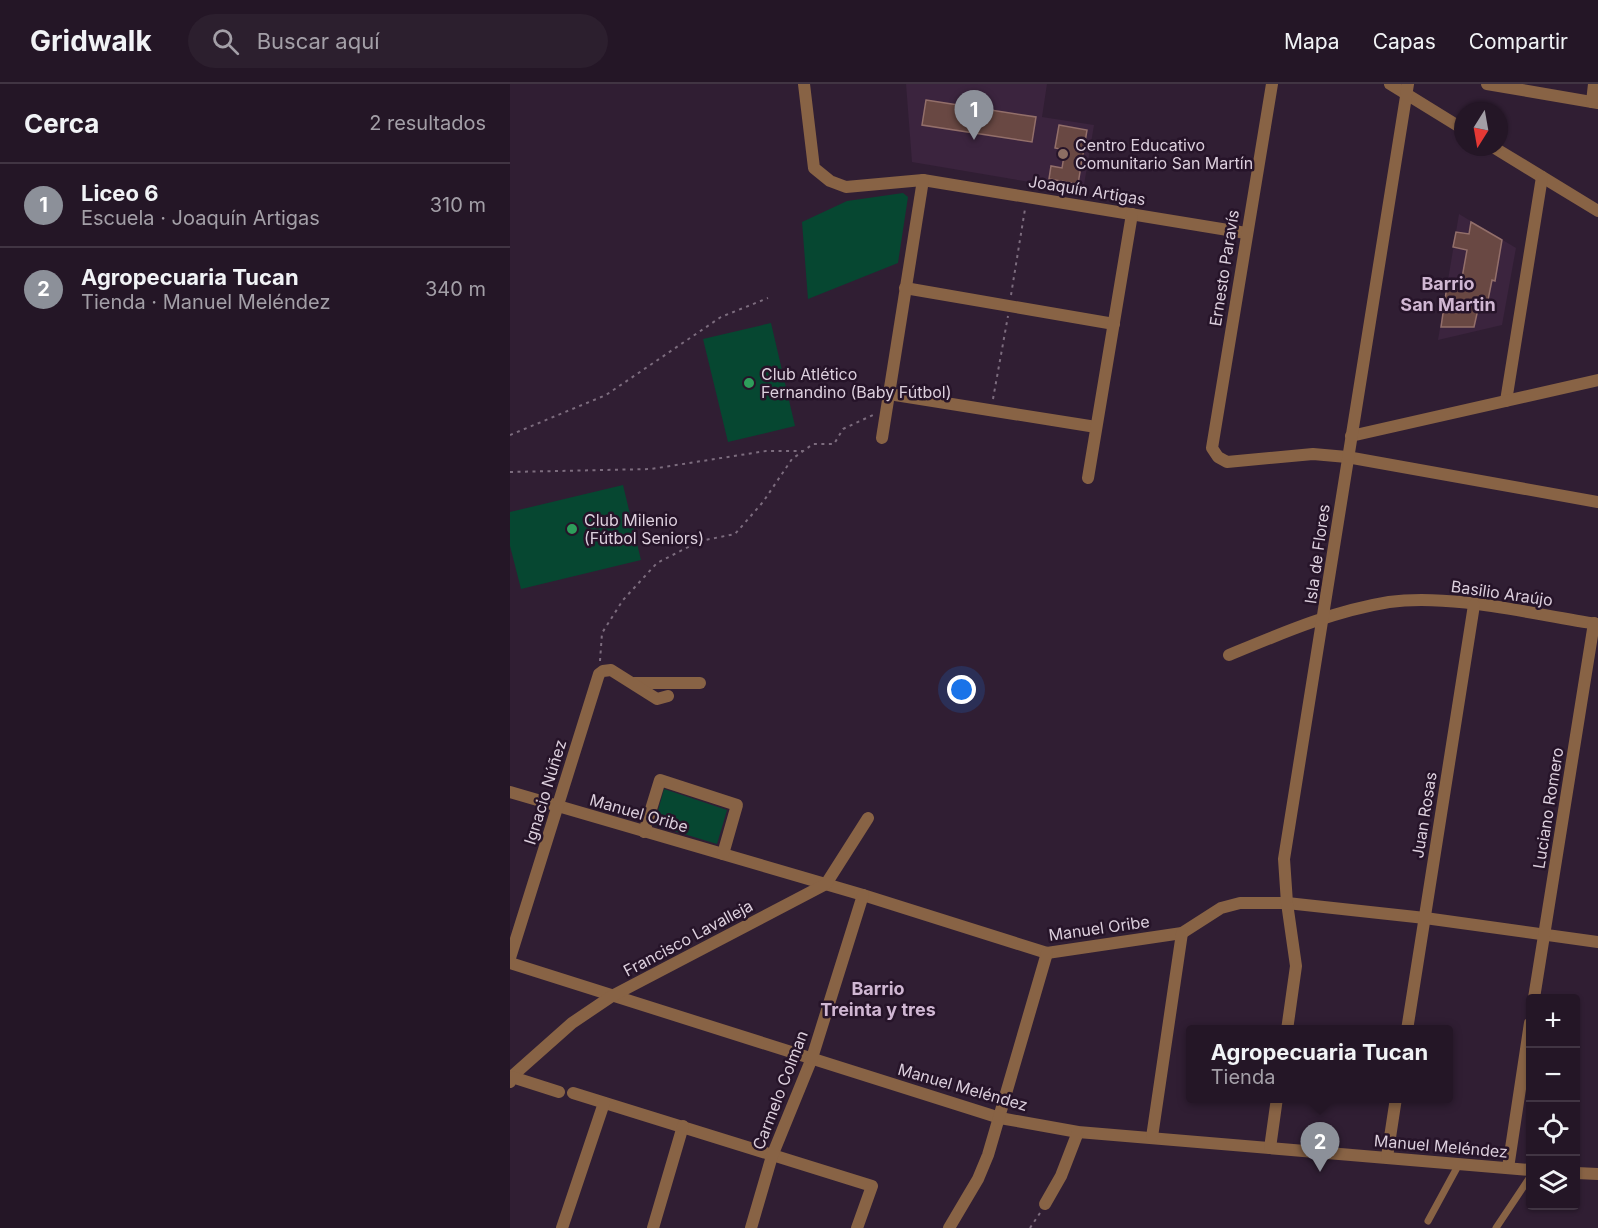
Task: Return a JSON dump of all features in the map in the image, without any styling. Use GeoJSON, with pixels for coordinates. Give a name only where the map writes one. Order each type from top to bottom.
{"type":"FeatureCollection","features":[{"type":"Feature","properties":{"kind":"street","name":"Joaquín Artigas"},"geometry":{"type":"LineString","coordinates":[[804,84],[814,168],[830,181],[846,188],[923,180],[1246,232]]}},
{"type":"Feature","properties":{"kind":"street","name":"Ernesto Paravís"},"geometry":{"type":"LineString","coordinates":[[1272,84],[1212,448],[1218,457],[1233,462],[1313,454],[1347,456]]}},
{"type":"Feature","properties":{"kind":"street"},"geometry":{"type":"LineString","coordinates":[[1390,84],[1408,89],[1454,122]]}},
{"type":"Feature","properties":{"kind":"street"},"geometry":{"type":"LineString","coordinates":[[1487,84],[1595,102],[1594,84]]}},
{"type":"Feature","properties":{"kind":"street","name":"Isla de Flores"},"geometry":{"type":"LineString","coordinates":[[1288,1025],[1296,966],[1287,903],[1284,859],[1324,616],[1347,456],[1408,89]]}},
{"type":"Feature","properties":{"kind":"street"},"geometry":{"type":"LineString","coordinates":[[1508,156],[1598,211]]}},
{"type":"Feature","properties":{"kind":"street"},"geometry":{"type":"LineString","coordinates":[[1506,401],[1542,177]]}},
{"type":"Feature","properties":{"kind":"street"},"geometry":{"type":"LineString","coordinates":[[882,438],[923,180]]}},
{"type":"Feature","properties":{"kind":"street"},"geometry":{"type":"LineString","coordinates":[[1088,478],[1132,214]]}},
{"type":"Feature","properties":{"kind":"street"},"geometry":{"type":"LineString","coordinates":[[905,288],[1114,324]]}},
{"type":"Feature","properties":{"kind":"street"},"geometry":{"type":"LineString","coordinates":[[1351,436],[1598,380]]}},
{"type":"Feature","properties":{"kind":"street"},"geometry":{"type":"LineString","coordinates":[[889,394],[1096,427]]}},
{"type":"Feature","properties":{"kind":"street"},"geometry":{"type":"LineString","coordinates":[[1347,456],[1598,502]]}},
{"type":"Feature","properties":{"kind":"street","name":"Basilio Araújo"},"geometry":{"type":"LineString","coordinates":[[1229,655],[1324,616],[1392,602],[1453,602],[1596,624]]}},
{"type":"Feature","properties":{"kind":"street","name":"Juan Rosas"},"geometry":{"type":"LineString","coordinates":[[1408,1025],[1474,605]]}},
{"type":"Feature","properties":{"kind":"street","name":"Luciano Romero"},"geometry":{"type":"LineString","coordinates":[[1535,994],[1596,624]]}},
{"type":"Feature","properties":{"kind":"street"},"geometry":{"type":"LineString","coordinates":[[599,674],[603,670],[611,670],[657,699],[668,696]]}},
{"type":"Feature","properties":{"kind":"street","name":"Ignacio Núñez"},"geometry":{"type":"LineString","coordinates":[[510,958],[599,674]]}},
{"type":"Feature","properties":{"kind":"street"},"geometry":{"type":"LineString","coordinates":[[634,683],[700,683]]}},
{"type":"Feature","properties":{"kind":"street"},"geometry":{"type":"LineString","coordinates":[[644,832],[660,780],[737,805],[723,854]]}},
{"type":"Feature","properties":{"kind":"street","name":"Manuel Oribe"},"geometry":{"type":"LineString","coordinates":[[510,792],[863,895],[1047,953],[1182,933],[1221,908],[1240,903],[1287,903],[1425,918],[1598,942]]}},
{"type":"Feature","properties":{"kind":"street","name":"Francisco Lavalleja"},"geometry":{"type":"LineString","coordinates":[[511,1079],[572,1023],[612,996],[826,884],[868,818]]}},
{"type":"Feature","properties":{"kind":"street","name":"Carmelo Colman"},"geometry":{"type":"LineString","coordinates":[[751,1228],[772,1156],[812,1058],[863,895]]}},
{"type":"Feature","properties":{"kind":"street"},"geometry":{"type":"LineString","coordinates":[[1152,1137],[1182,933]]}},
{"type":"Feature","properties":{"kind":"street"},"geometry":{"type":"LineString","coordinates":[[949,1228],[978,1179],[999,1118],[1047,953]]}},
{"type":"Feature","properties":{"kind":"street","name":"Manuel Meléndez"},"geometry":{"type":"LineString","coordinates":[[510,963],[999,1118],[1078,1132],[1526,1170]]}},
{"type":"Feature","properties":{"kind":"street"},"geometry":{"type":"LineString","coordinates":[[1508,1168],[1526,1048]]}},
{"type":"Feature","properties":{"kind":"street"},"geometry":{"type":"LineString","coordinates":[[511,1079],[559,1092]]}},
{"type":"Feature","properties":{"kind":"street"},"geometry":{"type":"LineString","coordinates":[[573,1093],[872,1186],[857,1228]]}},
{"type":"Feature","properties":{"kind":"street"},"geometry":{"type":"LineString","coordinates":[[562,1228],[604,1103]]}},
{"type":"Feature","properties":{"kind":"street"},"geometry":{"type":"LineString","coordinates":[[1270,1148],[1276,1103]]}},
{"type":"Feature","properties":{"kind":"street"},"geometry":{"type":"LineString","coordinates":[[1387,1157],[1395,1103]]}},
{"type":"Feature","properties":{"kind":"street"},"geometry":{"type":"LineString","coordinates":[[653,1228],[683,1126]]}},
{"type":"Feature","properties":{"kind":"street"},"geometry":{"type":"LineString","coordinates":[[1045,1204],[1060,1176],[1078,1132]]}},
{"type":"Feature","properties":{"kind":"street"},"geometry":{"type":"LineString","coordinates":[[1580,1173],[1598,1174]]}},
{"type":"Feature","properties":{"kind":"lane"},"geometry":{"type":"LineString","coordinates":[[1428,1221],[1459,1164]]}},
{"type":"Feature","properties":{"kind":"lane"},"geometry":{"type":"LineString","coordinates":[[1496,1228],[1526,1183]]}},
{"type":"Feature","properties":{"kind":"path"},"geometry":{"type":"LineString","coordinates":[[510,435],[606,395],[721,317],[768,298]]}},
{"type":"Feature","properties":{"kind":"path"},"geometry":{"type":"LineString","coordinates":[[599,674],[602,633],[636,585],[657,563],[700,541],[735,534],[763,502],[792,459],[813,444],[834,444],[843,429],[861,418],[886,410]]}},
{"type":"Feature","properties":{"kind":"path"},"geometry":{"type":"LineString","coordinates":[[510,472],[651,469],[766,451],[803,451]]}},
{"type":"Feature","properties":{"kind":"path"},"geometry":{"type":"LineString","coordinates":[[1030,1228],[1045,1204]]}},
{"type":"Feature","properties":{"kind":"shaded area"},"geometry":{"type":"Polygon","coordinates":[[[906,84],[1047,84],[1042,117],[1094,125],[1083,191],[912,162],[906,84]]]}},
{"type":"Feature","properties":{"kind":"shaded area"},"geometry":{"type":"Polygon","coordinates":[[[1459,214],[1516,248],[1502,325],[1438,340],[1459,214]]]}},
{"type":"Feature","properties":{"kind":"green space"},"geometry":{"type":"Polygon","coordinates":[[[903,193],[908,197],[898,263],[808,299],[802,222],[847,201],[903,193]]]}},
{"type":"Feature","properties":{"kind":"green space","name":"Club Atlético Fernandino (Baby Fútbol)"},"geometry":{"type":"Polygon","coordinates":[[[771,323],[795,426],[728,442],[703,339],[771,323]]]}},
{"type":"Feature","properties":{"kind":"green space","name":"Club Milenio (Fútbol Seniors)"},"geometry":{"type":"Polygon","coordinates":[[[623,485],[641,560],[521,589],[510,546],[510,512],[623,485]]]}},
{"type":"Feature","properties":{"kind":"green space"},"geometry":{"type":"Polygon","coordinates":[[[664,789],[727,810],[717,844],[654,825],[664,789]]]}},
{"type":"Feature","properties":{"kind":"building"},"geometry":{"type":"Polygon","coordinates":[[[926,100],[1036,117],[1032,142],[922,125],[926,100]]]}},
{"type":"Feature","properties":{"kind":"building"},"geometry":{"type":"Polygon","coordinates":[[[1059,125],[1087,130],[1078,184],[1049,179],[1051,166],[1062,168],[1065,150],[1055,148],[1059,125]]]}},
{"type":"Feature","properties":{"kind":"building"},"geometry":{"type":"Polygon","coordinates":[[[1471,222],[1502,240],[1495,281],[1492,280],[1486,310],[1478,309],[1474,327],[1441,327],[1447,286],[1460,289],[1467,250],[1453,247],[1456,232],[1469,234],[1471,222]]]}},
{"type":"Feature","properties":{"kind":"place","name":"Liceo 6"},"geometry":{"type":"Point","coordinates":[974,140]}},
{"type":"Feature","properties":{"kind":"place","name":"Centro Educativo Comunitario San Martín"},"geometry":{"type":"Point","coordinates":[1063,154]}},
{"type":"Feature","properties":{"kind":"place","name":"Club Atlético Fernandino (Baby Fútbol)"},"geometry":{"type":"Point","coordinates":[749,383]}},
{"type":"Feature","properties":{"kind":"place","name":"Club Milenio (Fútbol Seniors)"},"geometry":{"type":"Point","coordinates":[572,529]}},
{"type":"Feature","properties":{"kind":"place","name":"Agropecuaria Tucan"},"geometry":{"type":"Point","coordinates":[1320,1172]}},
{"type":"Feature","properties":{"kind":"district","name":"Barrio San Martin"},"geometry":{"type":"Point","coordinates":[1448,293]}},
{"type":"Feature","properties":{"kind":"district","name":"Barrio Treinta y tres"},"geometry":{"type":"Point","coordinates":[878,998]}}]}
